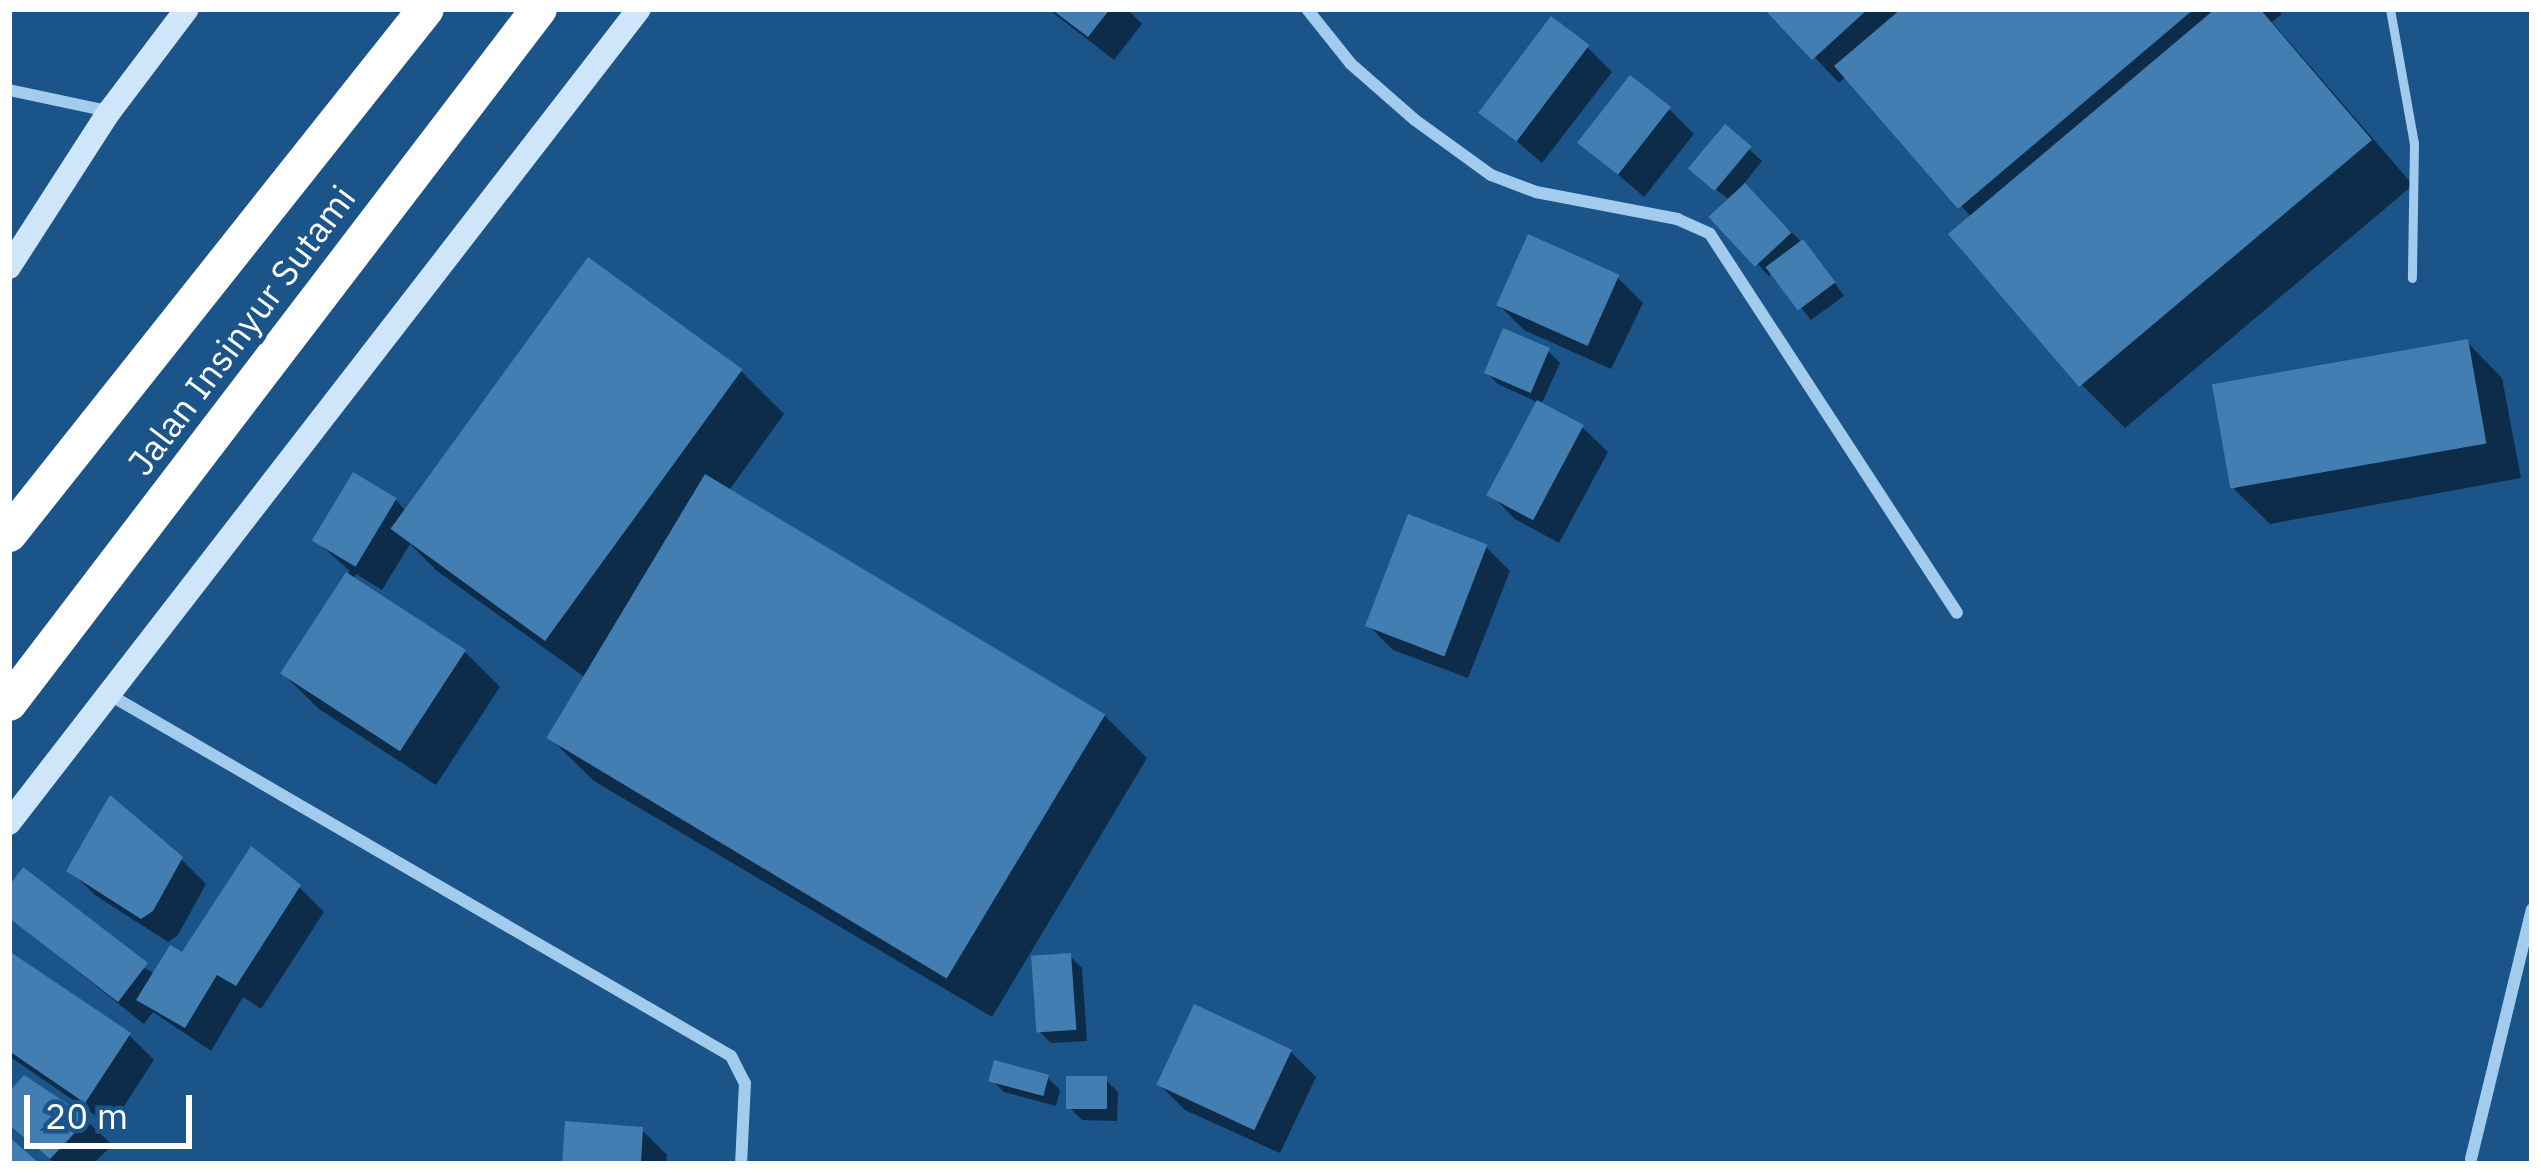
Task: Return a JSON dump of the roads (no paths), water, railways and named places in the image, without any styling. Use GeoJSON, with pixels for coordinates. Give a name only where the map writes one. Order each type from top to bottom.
{"type":"FeatureCollection","features":[{"type":"Feature","properties":{"kind":"highway","name":"Jalan Insinyur Sutami"},"geometry":{"type":"LineString","coordinates":[[9,534],[426,9]]}},
{"type":"Feature","properties":{"kind":"highway","name":"Jalan Insinyur Sutami"},"geometry":{"type":"LineString","coordinates":[[9,703],[539,9]]}},
{"type":"Feature","properties":{"kind":"street"},"geometry":{"type":"LineString","coordinates":[[9,267],[110,112],[187,9]]}},
{"type":"Feature","properties":{"kind":"street"},"geometry":{"type":"LineString","coordinates":[[9,823],[639,9]]}},
{"type":"Feature","properties":{"kind":"street"},"geometry":{"type":"LineString","coordinates":[[1307,9],[1351,64],[1415,120],[1491,175],[1536,192],[1677,219],[1710,234],[1958,613]]}},
{"type":"Feature","properties":{"kind":"street"},"geometry":{"type":"LineString","coordinates":[[9,90],[110,112]]}},
{"type":"Feature","properties":{"kind":"street"},"geometry":{"type":"LineString","coordinates":[[110,695],[731,1056],[745,1082],[741,1164]]}},
{"type":"Feature","properties":{"kind":"street"},"geometry":{"type":"LineString","coordinates":[[2471,1159],[2528,941],[2532,909]]}},
{"type":"Feature","properties":{"kind":"lane"},"geometry":{"type":"LineString","coordinates":[[2390,9],[2414,144],[2412,278]]}}]}
